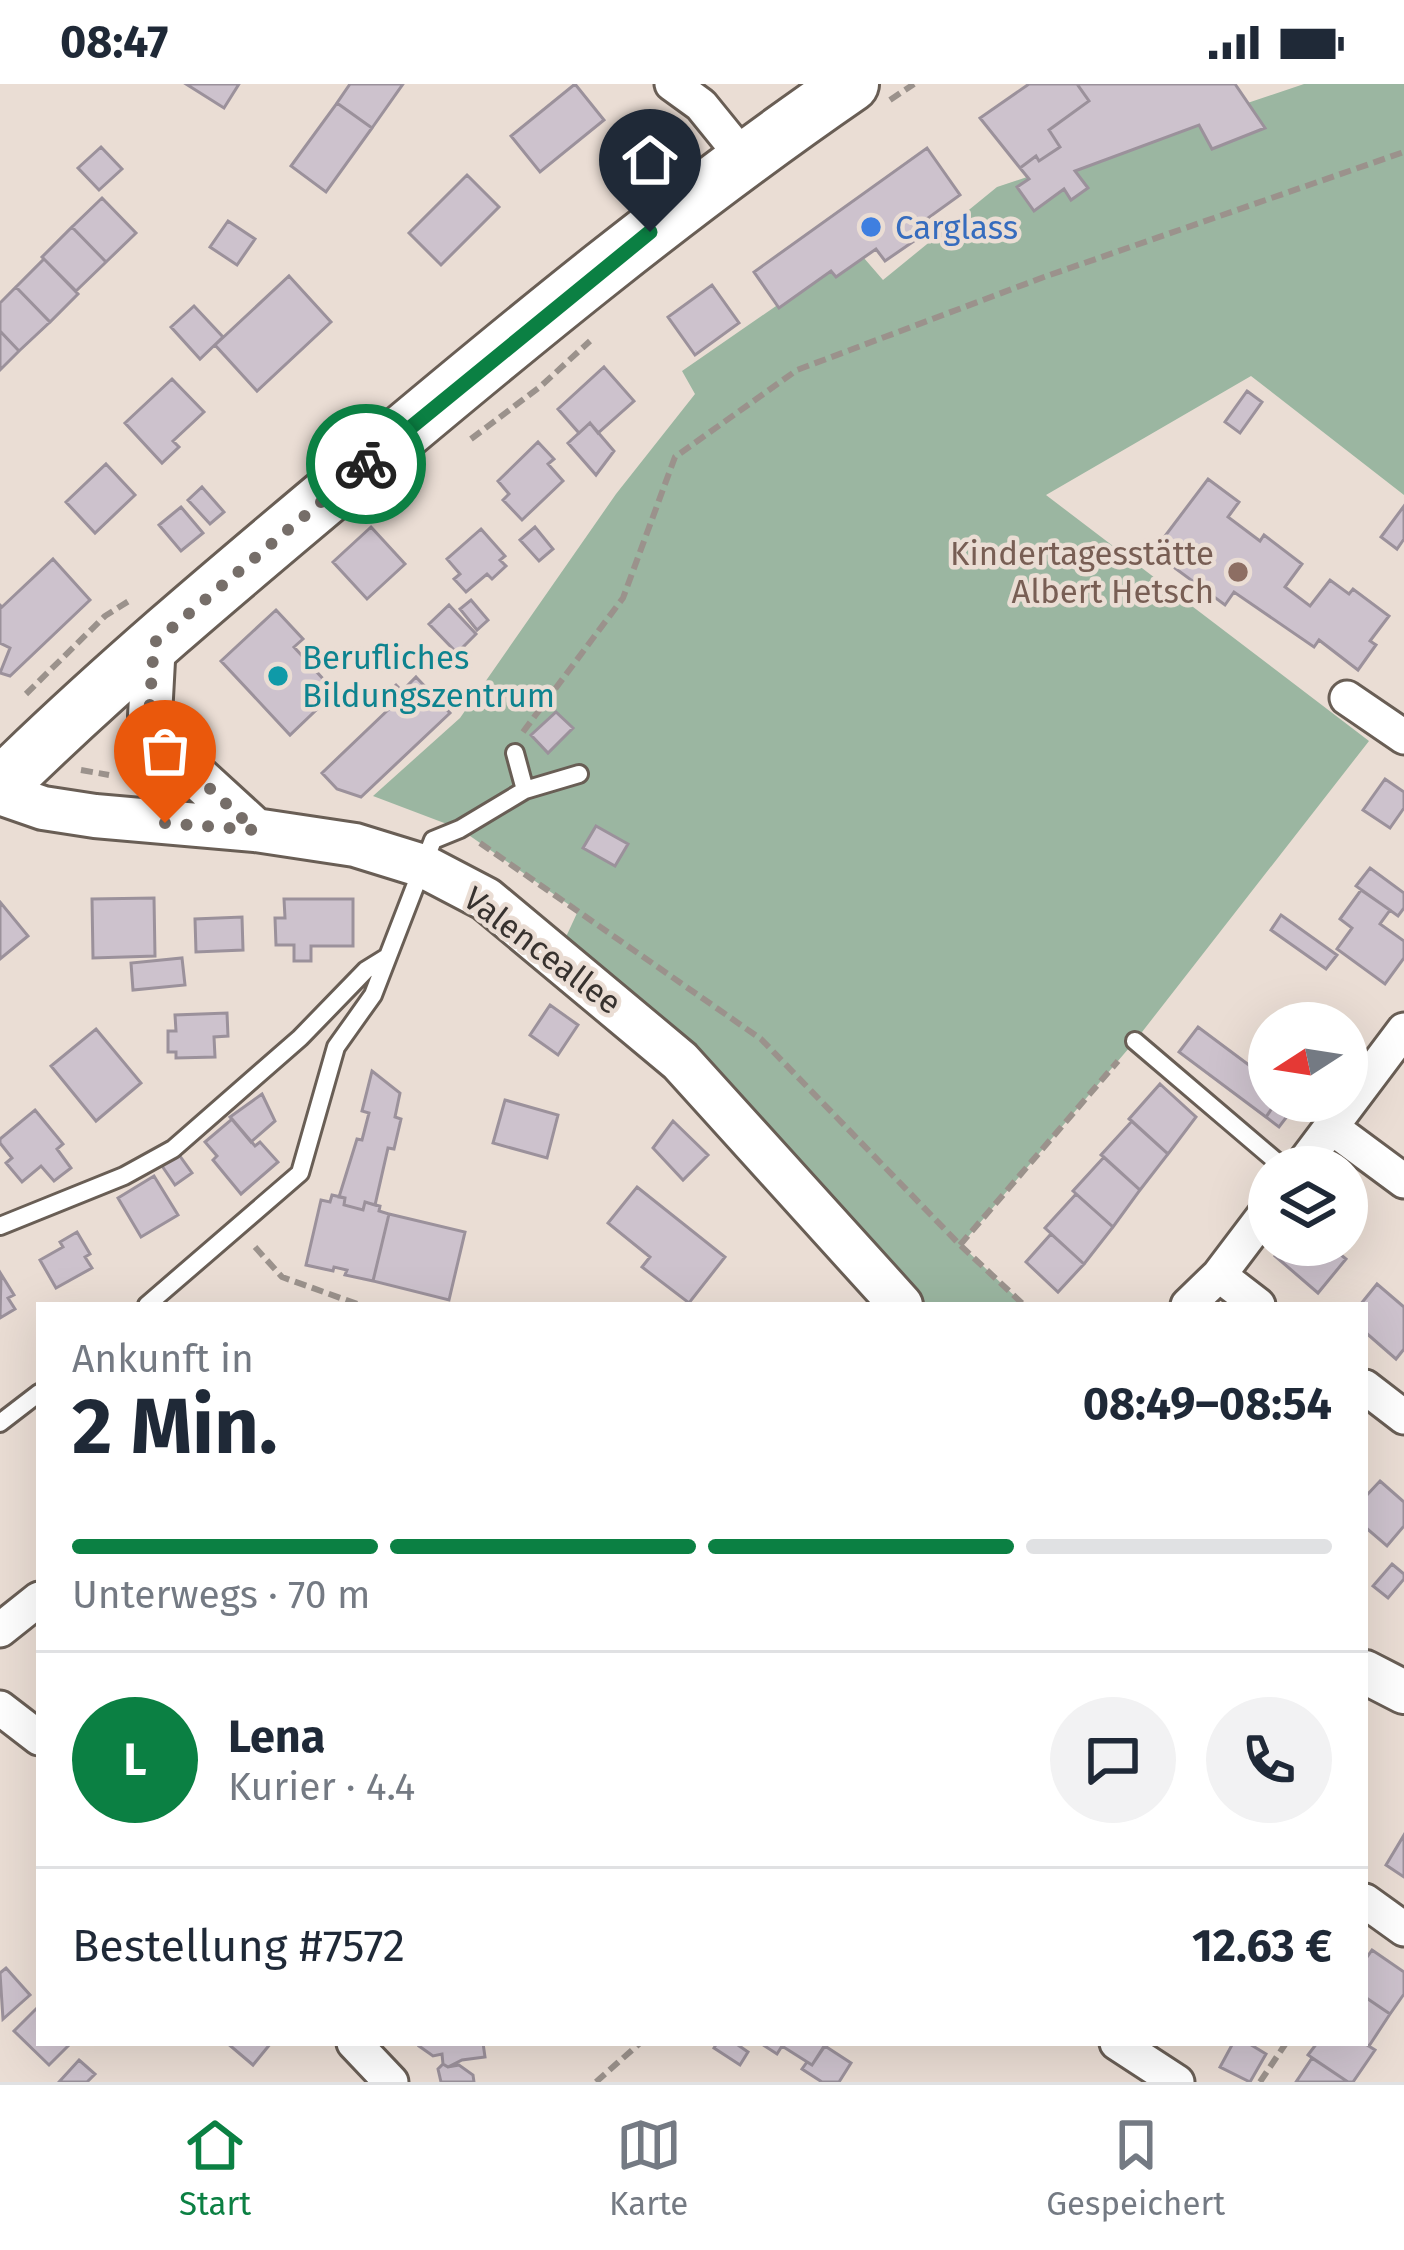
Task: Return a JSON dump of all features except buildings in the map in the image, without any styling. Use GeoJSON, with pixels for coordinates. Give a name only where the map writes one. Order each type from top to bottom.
{"type":"FeatureCollection","features":[{"type":"Feature","properties":{"kind":"main road"},"geometry":{"type":"LineString","coordinates":[[0,789],[154,643],[453,391],[744,158],[851,84]]}},
{"type":"Feature","properties":{"kind":"street"},"geometry":{"type":"LineString","coordinates":[[671,84],[701,105],[744,158]]}},
{"type":"Feature","properties":{"kind":"street"},"geometry":{"type":"LineString","coordinates":[[154,643],[149,716],[160,743],[255,830]]}},
{"type":"Feature","properties":{"kind":"street"},"geometry":{"type":"LineString","coordinates":[[1347,698],[1404,737]]}},
{"type":"Feature","properties":{"kind":"street","name":"Valenceallee"},"geometry":{"type":"LineString","coordinates":[[0,789],[43,808],[355,845],[422,866],[486,899],[680,1060],[899,1302]]}},
{"type":"Feature","properties":{"kind":"street"},"geometry":{"type":"LineString","coordinates":[[1316,1146],[1404,1030]]}},
{"type":"Feature","properties":{"kind":"street"},"geometry":{"type":"LineString","coordinates":[[1330,1127],[1404,1181]]}},
{"type":"Feature","properties":{"kind":"street"},"geometry":{"type":"LineString","coordinates":[[1191,1302],[1248,1237]]}},
{"type":"Feature","properties":{"kind":"street"},"geometry":{"type":"LineString","coordinates":[[1219,1275],[1254,1302]]}},
{"type":"Feature","properties":{"kind":"street"},"geometry":{"type":"LineString","coordinates":[[1368,1389],[1404,1417]]}},
{"type":"Feature","properties":{"kind":"street"},"geometry":{"type":"LineString","coordinates":[[0,1630],[36,1601]]}},
{"type":"Feature","properties":{"kind":"street"},"geometry":{"type":"LineString","coordinates":[[1368,1673],[1404,1691]]}},
{"type":"Feature","properties":{"kind":"street"},"geometry":{"type":"LineString","coordinates":[[0,1708],[36,1736]]}},
{"type":"Feature","properties":{"kind":"street"},"geometry":{"type":"LineString","coordinates":[[1368,1903],[1404,1929]]}},
{"type":"Feature","properties":{"kind":"street"},"geometry":{"type":"LineString","coordinates":[[357,2046],[391,2082]]}},
{"type":"Feature","properties":{"kind":"street"},"geometry":{"type":"LineString","coordinates":[[1122,2046],[1177,2082]]}},
{"type":"Feature","properties":{"kind":"lane"},"geometry":{"type":"LineString","coordinates":[[515,753],[525,790]]}},
{"type":"Feature","properties":{"kind":"lane"},"geometry":{"type":"LineString","coordinates":[[150,1302],[300,1173],[336,1047],[373,995],[434,840],[525,790],[579,774]]}},
{"type":"Feature","properties":{"kind":"lane"},"geometry":{"type":"LineString","coordinates":[[0,1226],[124,1176],[173,1149],[300,1038],[366,970],[388,957]]}},
{"type":"Feature","properties":{"kind":"lane"},"geometry":{"type":"LineString","coordinates":[[1135,1041],[1258,1146]]}},
{"type":"Feature","properties":{"kind":"lane"},"geometry":{"type":"LineString","coordinates":[[0,1423],[36,1395]]}},
{"type":"Feature","properties":{"kind":"path"},"geometry":{"type":"LineString","coordinates":[[515,753],[522,734],[622,598],[675,457],[797,370],[1404,152]]}},
{"type":"Feature","properties":{"kind":"path"},"geometry":{"type":"LineString","coordinates":[[460,829],[761,1039],[1021,1302]]}},
{"type":"Feature","properties":{"kind":"path"},"geometry":{"type":"LineString","coordinates":[[960,1245],[1135,1041]]}},
{"type":"Feature","properties":{"kind":"path"},"geometry":{"type":"LineString","coordinates":[[238,1225],[282,1277],[352,1302]]}},
{"type":"Feature","properties":{"kind":"path"},"geometry":{"type":"LineString","coordinates":[[596,2082],[637,2046]]}},
{"type":"Feature","properties":{"kind":"path"},"geometry":{"type":"LineString","coordinates":[[1260,2082],[1284,2046]]}},
{"type":"Feature","properties":{"kind":"green space"},"geometry":{"type":"Polygon","coordinates":[[[1304,84],[1404,84],[1404,495],[1251,376],[1046,495],[1369,741],[1135,1041],[961,1245],[1021,1302],[916,1302],[565,939],[578,911],[460,829],[373,796],[460,718],[616,494],[695,394],[682,371],[857,250],[883,280],[997,187],[1304,84]]]}},
{"type":"Feature","properties":{"kind":"way so far"},"geometry":{"type":"LineString","coordinates":[[165,823],[255,830],[160,743],[149,716],[154,643],[366,464]]}},
{"type":"Feature","properties":{"kind":"place","name":"Carglass"},"geometry":{"type":"Point","coordinates":[871,227]}},
{"type":"Feature","properties":{"kind":"place","name":"Kindertagesstätte Albert Hetsch"},"geometry":{"type":"Point","coordinates":[1238,572]}},
{"type":"Feature","properties":{"kind":"place","name":"Berufliches Bildungszentrum"},"geometry":{"type":"Point","coordinates":[278,676]}},
{"type":"Feature","properties":{"kind":"route"},"geometry":{"type":"LineString","coordinates":[[366,464],[650,232]]}}]}
